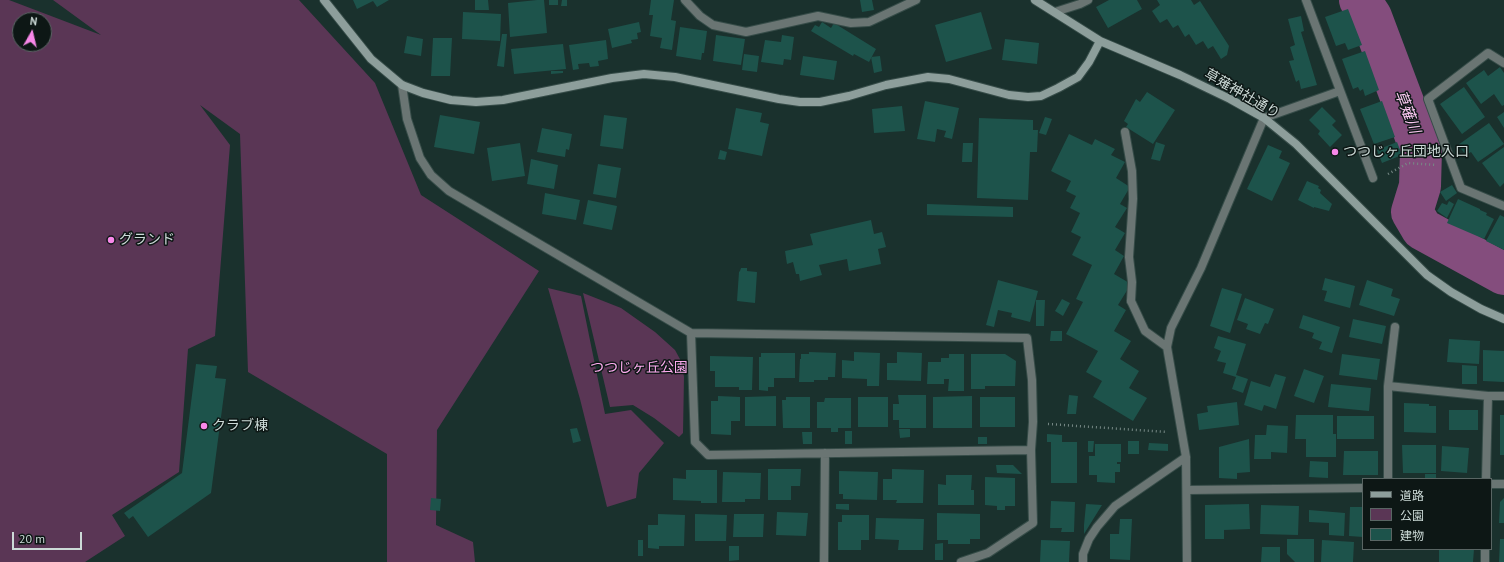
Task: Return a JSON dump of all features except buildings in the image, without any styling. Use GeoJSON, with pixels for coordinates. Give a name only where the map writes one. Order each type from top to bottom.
{"type":"FeatureCollection","features":[{"type":"Feature","properties":{"kind":"street"},"geometry":{"type":"LineString","coordinates":[[324,0],[371,59],[402,86],[451,100],[476,102],[503,100],[605,79],[644,74],[675,77],[779,99],[820,102],[849,96],[886,85],[928,77],[949,79],[1009,96],[1041,96],[1078,77],[1089,62],[1100,41]]}},
{"type":"Feature","properties":{"kind":"street"},"geometry":{"type":"LineString","coordinates":[[685,0],[700,16],[713,25],[746,32],[818,16],[851,23],[869,22],[916,0]]}},
{"type":"Feature","properties":{"kind":"street","name":"草薙神社通り"},"geometry":{"type":"LineString","coordinates":[[1035,0],[1100,41],[1180,75],[1230,99],[1264,118],[1296,144],[1427,275],[1451,292],[1481,309],[1504,319]]}},
{"type":"Feature","properties":{"kind":"street"},"geometry":{"type":"LineString","coordinates":[[1055,12],[1088,0]]}},
{"type":"Feature","properties":{"kind":"street"},"geometry":{"type":"LineString","coordinates":[[1306,0],[1373,178]]}},
{"type":"Feature","properties":{"kind":"street"},"geometry":{"type":"LineString","coordinates":[[1504,63],[1488,53],[1428,99],[1461,188],[1504,206]]}},
{"type":"Feature","properties":{"kind":"street"},"geometry":{"type":"LineString","coordinates":[[402,86],[407,119],[420,158],[431,174],[449,191],[691,333],[1027,338],[1032,380],[1033,422],[1031,450],[1033,523],[988,553],[961,562]]}},
{"type":"Feature","properties":{"kind":"street"},"geometry":{"type":"LineString","coordinates":[[1187,562],[1188,490],[1186,457],[1167,346],[1172,328],[1201,268],[1264,118],[1340,91]]}},
{"type":"Feature","properties":{"kind":"street"},"geometry":{"type":"LineString","coordinates":[[1125,132],[1132,171],[1133,199],[1129,257],[1132,282],[1131,301],[1145,331],[1167,346]]}},
{"type":"Feature","properties":{"kind":"street"},"geometry":{"type":"LineString","coordinates":[[1388,478],[1388,386],[1395,328]]}},
{"type":"Feature","properties":{"kind":"street"},"geometry":{"type":"LineString","coordinates":[[691,333],[695,442],[708,455],[1031,450]]}},
{"type":"Feature","properties":{"kind":"street"},"geometry":{"type":"LineString","coordinates":[[1388,386],[1488,396],[1504,396]]}},
{"type":"Feature","properties":{"kind":"street"},"geometry":{"type":"LineString","coordinates":[[1486,478],[1488,396]]}},
{"type":"Feature","properties":{"kind":"street"},"geometry":{"type":"LineString","coordinates":[[824,562],[825,453]]}},
{"type":"Feature","properties":{"kind":"street"},"geometry":{"type":"LineString","coordinates":[[1083,562],[1083,554],[1089,539],[1097,526],[1115,506],[1186,457]]}},
{"type":"Feature","properties":{"kind":"street"},"geometry":{"type":"LineString","coordinates":[[1492,484],[1504,484]]}},
{"type":"Feature","properties":{"kind":"street"},"geometry":{"type":"LineString","coordinates":[[1188,490],[1362,488]]}},
{"type":"Feature","properties":{"kind":"street"},"geometry":{"type":"LineString","coordinates":[[1485,550],[1485,562]]}},
{"type":"Feature","properties":{"kind":"path"},"geometry":{"type":"LineString","coordinates":[[1373,178],[1389,174],[1408,163],[1435,165]]}},
{"type":"Feature","properties":{"kind":"path"},"geometry":{"type":"LineString","coordinates":[[1033,422],[1183,433]]}},
{"type":"Feature","properties":{"kind":"green space"},"geometry":{"type":"Polygon","coordinates":[[[0,0],[9,0],[41,12],[12,12],[12,52],[52,52],[52,16],[101,35],[53,0],[299,0],[375,83],[421,195],[539,271],[437,430],[436,525],[473,542],[475,562],[387,562],[387,454],[248,372],[240,134],[200,105],[230,145],[215,336],[188,349],[179,472],[112,515],[125,536],[85,562],[0,562],[0,0]]]}},
{"type":"Feature","properties":{"kind":"green space"},"geometry":{"type":"Polygon","coordinates":[[[548,288],[581,296],[605,414],[631,410],[664,443],[639,473],[636,498],[607,507],[580,399],[548,288]]]}},
{"type":"Feature","properties":{"kind":"green space","name":"つつじヶ丘公園"},"geometry":{"type":"Polygon","coordinates":[[[583,293],[621,308],[655,332],[675,350],[681,361],[684,377],[683,433],[679,437],[654,418],[633,405],[610,407],[583,293]]]}},
{"type":"Feature","properties":{"kind":"waterway","name":"草薙川"},"geometry":{"type":"LineString","coordinates":[[1360,0],[1371,17],[1421,150],[1420,186],[1412,212],[1422,229],[1504,274]]}},
{"type":"Feature","properties":{"kind":"place","name":"つつじヶ丘団地入口"},"geometry":{"type":"Point","coordinates":[1335,152]}},
{"type":"Feature","properties":{"kind":"place","name":"グランド"},"geometry":{"type":"Point","coordinates":[111,240]}},
{"type":"Feature","properties":{"kind":"place","name":"クラブ棟"},"geometry":{"type":"Point","coordinates":[204,426]}}]}
